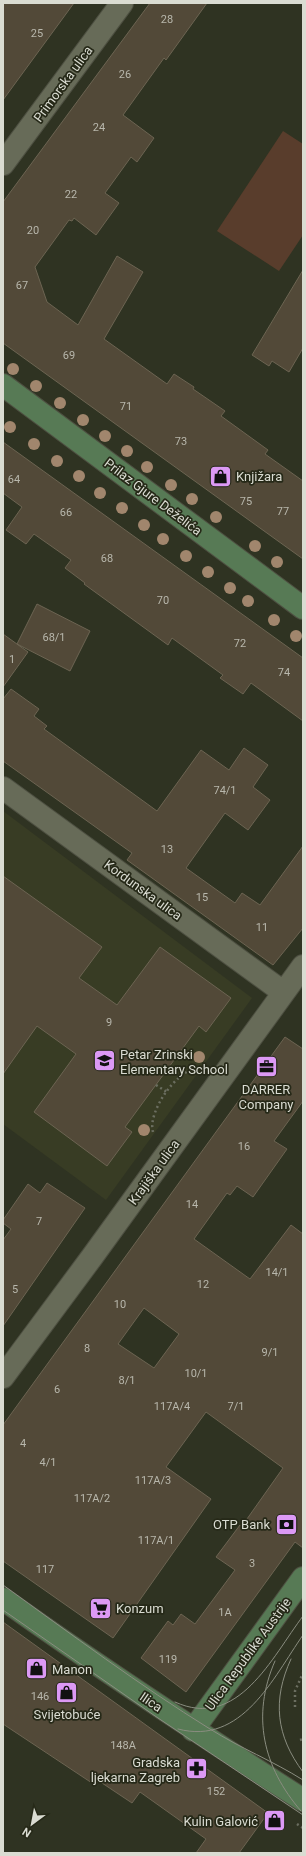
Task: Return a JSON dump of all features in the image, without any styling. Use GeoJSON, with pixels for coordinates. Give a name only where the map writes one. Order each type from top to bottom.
{"type":"FeatureCollection","features":[{"type":"Feature","properties":{"kind":"main road","name":"Prilaz Gjure Deželića"},"geometry":{"type":"LineString","coordinates":[[3,385],[303,608]]}},
{"type":"Feature","properties":{"kind":"main road","name":"Ulica Republike Austrije"},"geometry":{"type":"LineString","coordinates":[[193,1730],[303,1578]]}},
{"type":"Feature","properties":{"kind":"main road","name":"Ilica"},"geometry":{"type":"LineString","coordinates":[[3,1599],[193,1730],[303,1800]]}},
{"type":"Feature","properties":{"kind":"street","name":"Primorska ulica"},"geometry":{"type":"LineString","coordinates":[[3,164],[122,3]]}},
{"type":"Feature","properties":{"kind":"street","name":"Kordunska ulica"},"geometry":{"type":"LineString","coordinates":[[3,788],[283,992]]}},
{"type":"Feature","properties":{"kind":"street","name":"Krajiška ulica"},"geometry":{"type":"LineString","coordinates":[[3,1376],[105,1240],[303,966]]}},
{"type":"Feature","properties":{"kind":"path"},"geometry":{"type":"LineString","coordinates":[[154,1134],[152,1129],[153,1114],[176,1080],[186,1072],[196,1068],[206,1068]]}},
{"type":"Feature","properties":{"kind":"path"},"geometry":{"type":"LineString","coordinates":[[156,1085],[167,1092]]}},
{"type":"Feature","properties":{"kind":"path"},"geometry":{"type":"LineString","coordinates":[[295,1708],[295,1692],[303,1673]]}},
{"type":"Feature","properties":{"kind":"shaded area"},"geometry":{"type":"Polygon","coordinates":[[[283,131],[303,144],[303,235],[279,271],[217,231],[283,131]]]}},
{"type":"Feature","properties":{"kind":"shaded area","name":"Petar Zrinski Elementary School"},"geometry":{"type":"Polygon","coordinates":[[[3,811],[252,998],[106,1200],[3,1124],[3,811]]]}},
{"type":"Feature","properties":{"kind":"building"},"geometry":{"type":"Polygon","coordinates":[[[3,3],[74,3],[3,100],[3,3]]]}},
{"type":"Feature","properties":{"kind":"building"},"geometry":{"type":"Polygon","coordinates":[[[150,3],[207,3],[166,60],[164,58],[123,115],[154,138],[137,162],[131,157],[105,193],[119,203],[96,235],[74,218],[72,221],[69,220],[35,267],[47,302],[78,325],[117,256],[143,272],[104,339],[167,384],[174,374],[194,387],[193,389],[225,411],[221,416],[268,450],[265,454],[303,481],[303,559],[3,343],[3,202],[150,3]]]}},
{"type":"Feature","properties":{"kind":"building"},"geometry":{"type":"Polygon","coordinates":[[[303,270],[303,348],[289,372],[272,361],[269,366],[252,355],[303,270]]]}},
{"type":"Feature","properties":{"kind":"building"},"geometry":{"type":"Polygon","coordinates":[[[3,442],[303,658],[303,721],[251,683],[243,694],[220,678],[223,675],[172,638],[168,645],[84,584],[85,583],[65,568],[71,560],[34,534],[26,544],[6,530],[22,507],[3,493],[3,442]]]}},
{"type":"Feature","properties":{"kind":"building"},"geometry":{"type":"Polygon","coordinates":[[[37,604],[90,631],[70,671],[17,644],[37,604]]]}},
{"type":"Feature","properties":{"kind":"building"},"geometry":{"type":"Polygon","coordinates":[[[3,634],[28,652],[3,687],[3,634]]]}},
{"type":"Feature","properties":{"kind":"building"},"geometry":{"type":"Polygon","coordinates":[[[11,689],[39,709],[34,716],[47,726],[44,729],[157,811],[201,750],[229,770],[244,748],[268,765],[253,787],[270,800],[248,830],[225,813],[186,868],[235,903],[242,893],[260,905],[303,846],[303,928],[273,965],[127,860],[132,853],[3,761],[3,699],[11,689]]]}},
{"type":"Feature","properties":{"kind":"building"},"geometry":{"type":"Polygon","coordinates":[[[3,876],[102,947],[79,978],[117,1005],[160,947],[231,998],[206,1032],[199,1026],[125,1127],[132,1132],[107,1166],[34,1112],[76,1054],[37,1026],[3,1074],[3,876]]]}},
{"type":"Feature","properties":{"kind":"building"},"geometry":{"type":"Polygon","coordinates":[[[285,1037],[303,1049],[303,1101],[274,1141],[287,1149],[253,1197],[237,1186],[230,1195],[227,1193],[194,1239],[250,1279],[291,1225],[303,1234],[303,1548],[295,1542],[186,1692],[141,1658],[168,1621],[173,1625],[181,1614],[195,1624],[235,1570],[216,1557],[240,1525],[242,1526],[283,1468],[206,1412],[166,1467],[211,1499],[113,1638],[3,1561],[3,1425],[285,1037]],[[144,1308],[118,1344],[154,1368],[179,1334],[144,1308]]]}},
{"type":"Feature","properties":{"kind":"building"},"geometry":{"type":"Polygon","coordinates":[[[47,1183],[85,1208],[3,1326],[3,1240],[11,1229],[3,1223],[3,1220],[28,1184],[40,1193],[47,1183]]]}},
{"type":"Feature","properties":{"kind":"building"},"geometry":{"type":"Polygon","coordinates":[[[3,1622],[268,1813],[239,1853],[196,1853],[206,1839],[140,1792],[132,1803],[99,1781],[95,1785],[3,1724],[3,1622]]]}},
{"type":"Feature","properties":{"kind":"tram line"},"geometry":{"type":"LineString","coordinates":[[3,1585],[157,1695],[221,1736],[303,1780]]}},
{"type":"Feature","properties":{"kind":"tram line"},"geometry":{"type":"LineString","coordinates":[[3,1610],[158,1718],[303,1815]]}},
{"type":"Feature","properties":{"kind":"tram line"},"geometry":{"type":"LineString","coordinates":[[175,1702],[197,1708],[217,1707],[235,1698],[251,1685],[265,1669],[303,1616]]}},
{"type":"Feature","properties":{"kind":"tram line"},"geometry":{"type":"LineString","coordinates":[[178,1729],[201,1732],[220,1728],[238,1718],[267,1688],[303,1635]]}},
{"type":"Feature","properties":{"kind":"tram line"},"geometry":{"type":"LineString","coordinates":[[291,1659],[281,1689],[279,1703],[280,1717],[282,1731],[287,1745],[303,1772]]}},
{"type":"Feature","properties":{"kind":"tram line"},"geometry":{"type":"LineString","coordinates":[[275,1661],[268,1681],[264,1701],[263,1721],[265,1740],[270,1759],[278,1777],[288,1794],[301,1811]]}},
{"type":"Feature","properties":{"kind":"place","name":"Knjižara"},"geometry":{"type":"Point","coordinates":[221,476]}},
{"type":"Feature","properties":{"kind":"place","name":"Petar Zrinski Elementary School"},"geometry":{"type":"Point","coordinates":[105,1061]}},
{"type":"Feature","properties":{"kind":"place","name":"DARRER Company"},"geometry":{"type":"Point","coordinates":[266,1067]}},
{"type":"Feature","properties":{"kind":"place","name":"OTP Bank"},"geometry":{"type":"Point","coordinates":[286,1524]}},
{"type":"Feature","properties":{"kind":"place","name":"Konzum"},"geometry":{"type":"Point","coordinates":[101,1608]}},
{"type":"Feature","properties":{"kind":"place","name":"Manon"},"geometry":{"type":"Point","coordinates":[37,1669]}},
{"type":"Feature","properties":{"kind":"place","name":"Svijetobuće"},"geometry":{"type":"Point","coordinates":[67,1692]}},
{"type":"Feature","properties":{"kind":"place","name":"Gradska ljekarna Zagreb"},"geometry":{"type":"Point","coordinates":[196,1769]}},
{"type":"Feature","properties":{"kind":"place","name":"Kulin Galović"},"geometry":{"type":"Point","coordinates":[274,1821]}}]}
